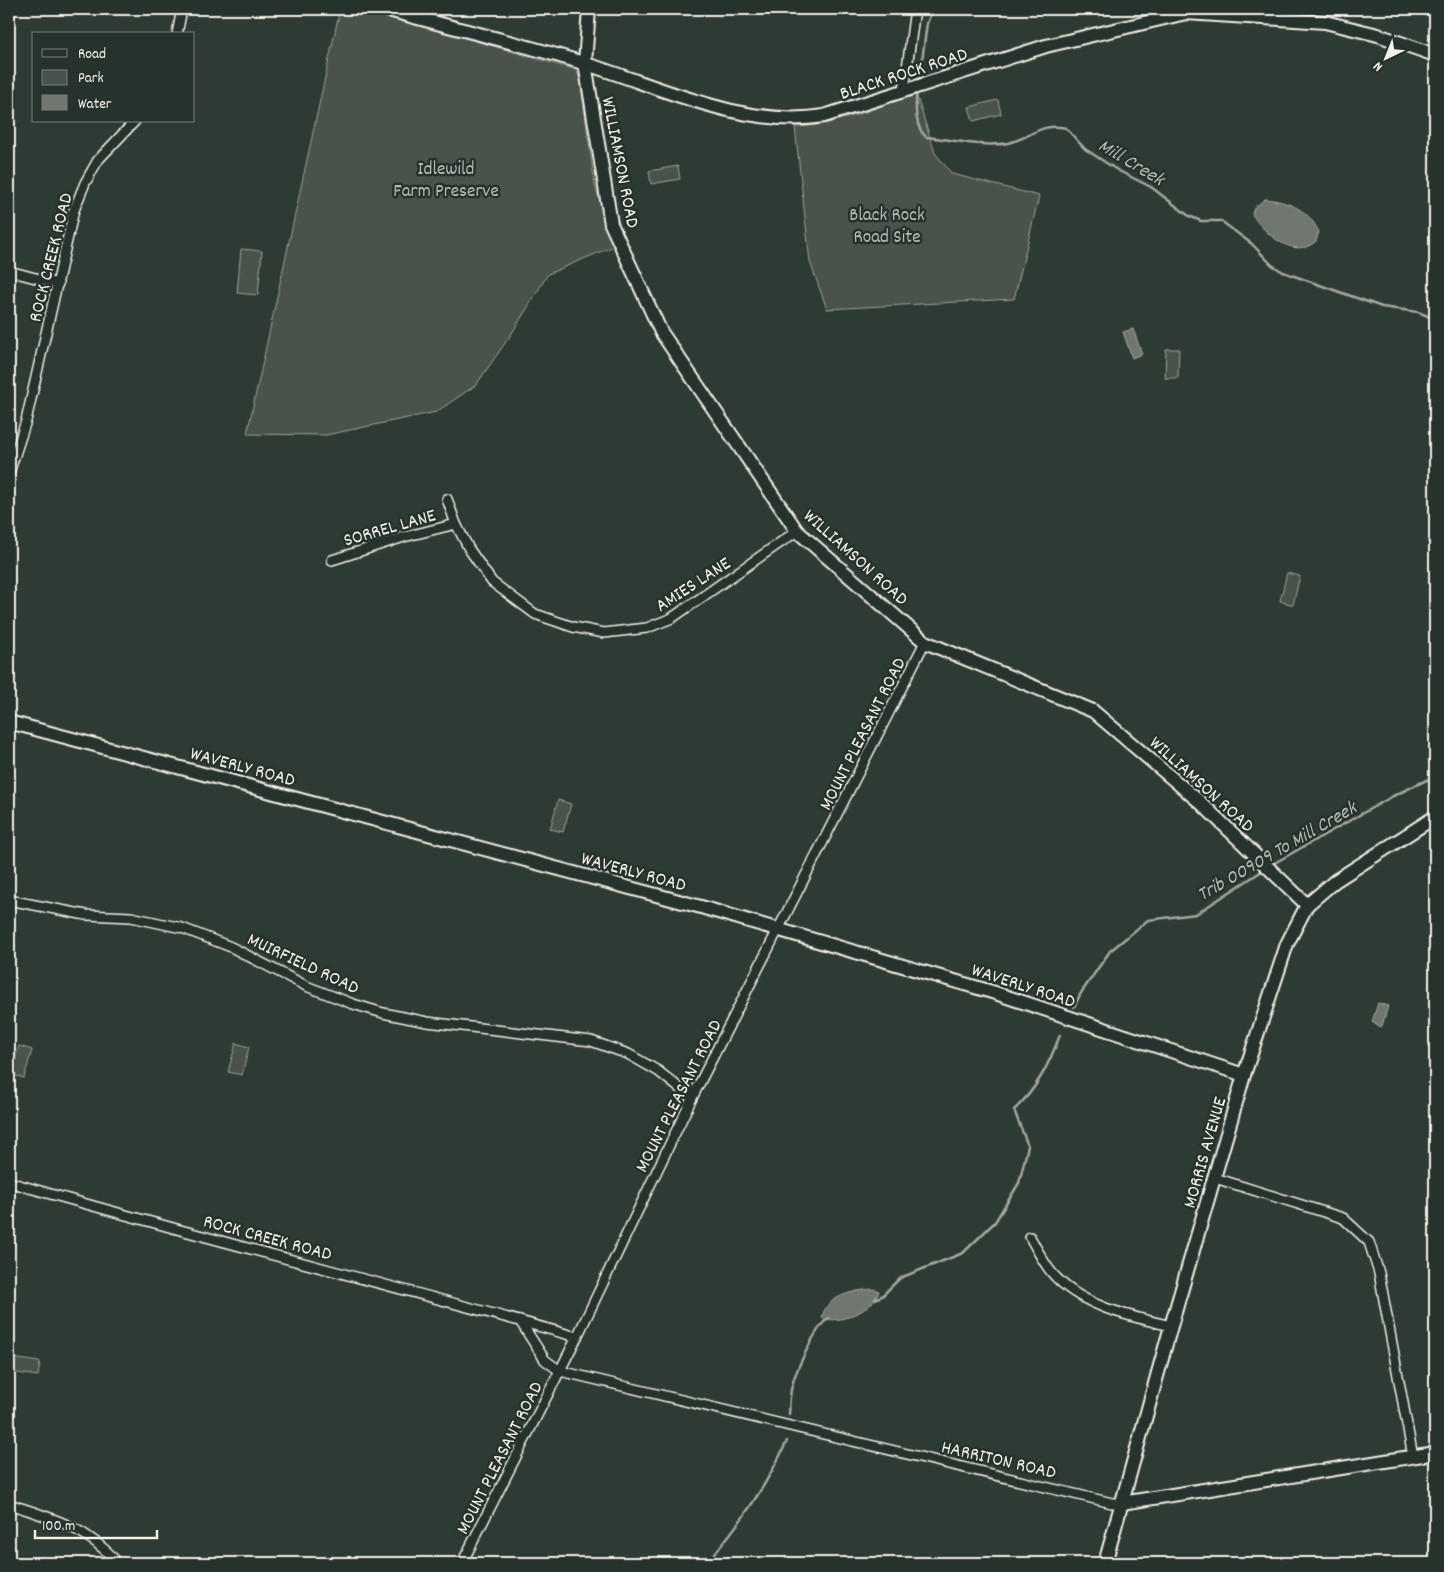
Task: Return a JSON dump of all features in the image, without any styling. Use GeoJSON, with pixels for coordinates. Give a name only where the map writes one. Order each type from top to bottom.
{"type":"FeatureCollection","features":[{"type":"Feature","properties":{"kind":"street"},"geometry":{"type":"LineString","coordinates":[[177,32],[182,9]]}},
{"type":"Feature","properties":{"kind":"street","name":"BLACK ROCK ROAD"},"geometry":{"type":"LineString","coordinates":[[386,9],[585,63],[709,104],[769,118],[804,119],[824,116],[1046,46],[1186,13],[1325,22],[1378,34],[1435,55]]}},
{"type":"Feature","properties":{"kind":"street","name":"WILLIAMSON ROAD"},"geometry":{"type":"LineString","coordinates":[[589,9],[585,63],[611,224],[632,272],[662,332],[797,532],[925,642],[1093,711],[1201,803],[1307,905]]}},
{"type":"Feature","properties":{"kind":"street"},"geometry":{"type":"LineString","coordinates":[[913,87],[915,9]]}},
{"type":"Feature","properties":{"kind":"street","name":"ROCK CREEK ROAD"},"geometry":{"type":"LineString","coordinates":[[9,473],[26,421],[74,210],[85,183],[98,160],[134,122]]}},
{"type":"Feature","properties":{"kind":"street"},"geometry":{"type":"LineString","coordinates":[[9,271],[58,284]]}},
{"type":"Feature","properties":{"kind":"street","name":"AMIES LANE"},"geometry":{"type":"LineString","coordinates":[[447,499],[456,524],[469,549],[492,582],[535,614],[573,627],[604,633],[647,628],[672,618],[797,532]]}},
{"type":"Feature","properties":{"kind":"street","name":"SORREL LANE"},"geometry":{"type":"LineString","coordinates":[[332,560],[404,537],[456,524]]}},
{"type":"Feature","properties":{"kind":"street","name":"MOUNT PLEASANT ROAD"},"geometry":{"type":"LineString","coordinates":[[462,1563],[577,1337],[692,1098],[925,642]]}},
{"type":"Feature","properties":{"kind":"street","name":"WAVERLY ROAD"},"geometry":{"type":"LineString","coordinates":[[9,722],[701,907],[992,992],[1244,1075]]}},
{"type":"Feature","properties":{"kind":"street","name":"MORRIS AVENUE"},"geometry":{"type":"LineString","coordinates":[[1105,1563],[1244,1075],[1287,944],[1307,905],[1335,881],[1435,817]]}},
{"type":"Feature","properties":{"kind":"street","name":"MUIRFIELD ROAD"},"geometry":{"type":"LineString","coordinates":[[9,900],[86,916],[131,917],[182,928],[231,947],[306,986],[383,1013],[426,1022],[591,1041],[628,1054],[658,1071],[692,1098]]}},
{"type":"Feature","properties":{"kind":"street"},"geometry":{"type":"LineString","coordinates":[[1215,1178],[1343,1218],[1369,1242],[1380,1273],[1413,1457]]}},
{"type":"Feature","properties":{"kind":"street","name":"ROCK CREEK ROAD"},"geometry":{"type":"LineString","coordinates":[[9,1182],[153,1224],[268,1252],[577,1337]]}},
{"type":"Feature","properties":{"kind":"street"},"geometry":{"type":"LineString","coordinates":[[1030,1237],[1054,1275],[1087,1300],[1110,1310],[1171,1326]]}},
{"type":"Feature","properties":{"kind":"street"},"geometry":{"type":"LineString","coordinates":[[520,1321],[545,1360],[560,1371]]}},
{"type":"Feature","properties":{"kind":"street","name":"HARRITON ROAD"},"geometry":{"type":"LineString","coordinates":[[560,1371],[1112,1503],[1435,1454]]}},
{"type":"Feature","properties":{"kind":"street"},"geometry":{"type":"LineString","coordinates":[[9,1504],[60,1521],[85,1533],[118,1563]]}},
{"type":"Feature","properties":{"kind":"green space","name":"Idlewild Farm Preserve"},"geometry":{"type":"Polygon","coordinates":[[[340,9],[365,9],[576,70],[580,79],[595,185],[614,246],[548,274],[512,333],[476,385],[436,412],[326,435],[247,434],[340,9]]]}},
{"type":"Feature","properties":{"kind":"green space","name":"Black Rock Road Site"},"geometry":{"type":"Polygon","coordinates":[[[916,94],[935,153],[952,174],[1039,196],[1014,299],[827,309],[810,262],[795,127],[810,126],[841,119],[916,94]]]}},
{"type":"Feature","properties":{"kind":"green space"},"geometry":{"type":"Polygon","coordinates":[[[998,100],[1001,114],[973,121],[969,107],[998,100]]]}},
{"type":"Feature","properties":{"kind":"green space"},"geometry":{"type":"Polygon","coordinates":[[[678,166],[680,179],[651,184],[649,171],[678,166]]]}},
{"type":"Feature","properties":{"kind":"green space"},"geometry":{"type":"Polygon","coordinates":[[[241,249],[262,251],[258,295],[237,293],[241,249]]]}},
{"type":"Feature","properties":{"kind":"green space"},"geometry":{"type":"Polygon","coordinates":[[[1166,349],[1179,349],[1178,378],[1165,378],[1166,349]]]}},
{"type":"Feature","properties":{"kind":"green space"},"geometry":{"type":"Polygon","coordinates":[[[1287,573],[1300,576],[1293,605],[1280,601],[1287,573]]]}},
{"type":"Feature","properties":{"kind":"green space"},"geometry":{"type":"Polygon","coordinates":[[[558,800],[571,804],[563,832],[550,829],[558,800]]]}},
{"type":"Feature","properties":{"kind":"green space"},"geometry":{"type":"Polygon","coordinates":[[[236,1043],[249,1047],[242,1075],[228,1072],[236,1043]]]}},
{"type":"Feature","properties":{"kind":"green space"},"geometry":{"type":"Polygon","coordinates":[[[19,1046],[32,1050],[24,1078],[10,1074],[19,1046]]]}},
{"type":"Feature","properties":{"kind":"green space"},"geometry":{"type":"Polygon","coordinates":[[[12,1358],[40,1362],[38,1376],[10,1372],[12,1358]]]}},
{"type":"Feature","properties":{"kind":"water"},"geometry":{"type":"Polygon","coordinates":[[[1265,199],[1289,204],[1303,212],[1309,217],[1319,232],[1316,241],[1308,246],[1299,248],[1280,242],[1272,236],[1252,214],[1254,208],[1265,199]]]}},
{"type":"Feature","properties":{"kind":"water"},"geometry":{"type":"Polygon","coordinates":[[[1133,329],[1142,354],[1132,358],[1123,332],[1133,329]]]}},
{"type":"Feature","properties":{"kind":"water"},"geometry":{"type":"Polygon","coordinates":[[[1378,1003],[1388,1006],[1382,1026],[1379,1027],[1372,1022],[1378,1003]]]}},
{"type":"Feature","properties":{"kind":"water"},"geometry":{"type":"Polygon","coordinates":[[[873,1289],[879,1291],[876,1298],[864,1310],[847,1318],[829,1320],[822,1318],[824,1310],[835,1299],[850,1293],[873,1289]]]}},
{"type":"Feature","properties":{"kind":"waterway","name":"Mill Creek"},"geometry":{"type":"LineString","coordinates":[[919,83],[927,23],[933,9]]}},
{"type":"Feature","properties":{"kind":"waterway","name":"Mill Creek"},"geometry":{"type":"LineString","coordinates":[[917,91],[916,110],[918,122],[922,133],[926,137],[977,144],[998,144],[1016,141],[1049,127],[1066,128],[1085,149],[1117,170],[1151,187],[1189,216],[1201,221],[1221,221],[1252,244],[1272,265],[1283,272],[1382,307],[1418,312],[1435,319]]}},
{"type":"Feature","properties":{"kind":"waterway","name":"Trib 00909 To Mill Creek"},"geometry":{"type":"LineString","coordinates":[[1271,865],[1393,796],[1435,776]]}},
{"type":"Feature","properties":{"kind":"waterway","name":"Trib 00909 To Mill Creek"},"geometry":{"type":"LineString","coordinates":[[1074,1007],[1081,993],[1110,951],[1148,920],[1196,914],[1265,869]]}},
{"type":"Feature","properties":{"kind":"waterway","name":"Trib 00909 To Mill Creek"},"geometry":{"type":"LineString","coordinates":[[875,1299],[882,1296],[900,1278],[963,1253],[995,1222],[1019,1183],[1028,1146],[1014,1110],[1042,1076],[1060,1035]]}},
{"type":"Feature","properties":{"kind":"waterway","name":"Trib 00909 To Mill Creek"},"geometry":{"type":"LineString","coordinates":[[789,1414],[791,1389],[797,1370],[813,1338],[829,1318]]}},
{"type":"Feature","properties":{"kind":"waterway","name":"Trib 00909 To Mill Creek"},"geometry":{"type":"LineString","coordinates":[[707,1563],[751,1505],[770,1475],[787,1441]]}}]}
